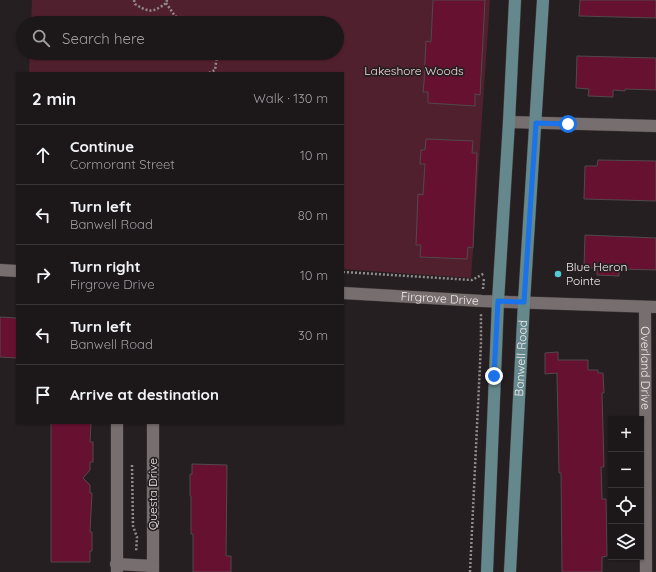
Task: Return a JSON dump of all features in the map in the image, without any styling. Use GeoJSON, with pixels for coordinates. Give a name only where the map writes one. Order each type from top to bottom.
{"type":"FeatureCollection","features":[{"type":"Feature","properties":{"kind":"main road"},"geometry":{"type":"LineString","coordinates":[[487,572],[498,301],[510,122],[516,0]]}},
{"type":"Feature","properties":{"kind":"main road","name":"Banwell Road"},"geometry":{"type":"LineString","coordinates":[[510,572],[524,302],[543,0]]}},
{"type":"Feature","properties":{"kind":"street"},"geometry":{"type":"LineString","coordinates":[[510,122],[656,126]]}},
{"type":"Feature","properties":{"kind":"street"},"geometry":{"type":"LineString","coordinates":[[0,270],[16,271]]}},
{"type":"Feature","properties":{"kind":"street","name":"Firgrove Drive"},"geometry":{"type":"LineString","coordinates":[[344,292],[498,301],[650,307]]}},
{"type":"Feature","properties":{"kind":"street","name":"Overland Drive"},"geometry":{"type":"LineString","coordinates":[[646,572],[650,307]]}},
{"type":"Feature","properties":{"kind":"street","name":"Questa Drive"},"geometry":{"type":"LineString","coordinates":[[117,424],[116,568],[153,569],[153,424]]}},
{"type":"Feature","properties":{"kind":"path"},"geometry":{"type":"LineString","coordinates":[[134,0],[135,4],[146,10],[156,10],[166,2],[176,16]]}},
{"type":"Feature","properties":{"kind":"path"},"geometry":{"type":"LineString","coordinates":[[211,72],[215,70],[216,60]]}},
{"type":"Feature","properties":{"kind":"path"},"geometry":{"type":"LineString","coordinates":[[344,272],[472,280],[485,273]]}},
{"type":"Feature","properties":{"kind":"path"},"geometry":{"type":"LineString","coordinates":[[470,572],[481,343],[480,317]]}},
{"type":"Feature","properties":{"kind":"path"},"geometry":{"type":"LineString","coordinates":[[132,463],[133,526],[137,536]]}},
{"type":"Feature","properties":{"kind":"green space","name":"Lakeshore Woods"},"geometry":{"type":"Polygon","coordinates":[[[32,0],[490,0],[471,278],[344,269],[344,72],[29,72],[30,60],[344,60],[344,16],[31,16],[32,0]]]}},
{"type":"Feature","properties":{"kind":"building"},"geometry":{"type":"Polygon","coordinates":[[[433,0],[485,0],[480,95],[475,94],[475,106],[428,103],[428,92],[423,92],[426,41],[431,42],[433,0]]]}},
{"type":"Feature","properties":{"kind":"building"},"geometry":{"type":"Polygon","coordinates":[[[580,0],[656,0],[656,18],[579,16],[580,0]]]}},
{"type":"Feature","properties":{"kind":"building"},"geometry":{"type":"Polygon","coordinates":[[[577,56],[656,58],[656,90],[613,90],[613,97],[588,96],[589,89],[576,88],[577,56]]]}},
{"type":"Feature","properties":{"kind":"building"},"geometry":{"type":"Polygon","coordinates":[[[426,139],[473,141],[472,153],[477,153],[473,248],[468,247],[467,259],[420,257],[421,245],[416,245],[418,194],[423,195],[425,164],[420,164],[421,150],[425,150],[426,139]]]}},
{"type":"Feature","properties":{"kind":"building"},"geometry":{"type":"Polygon","coordinates":[[[598,160],[656,161],[656,201],[584,199],[585,166],[597,166],[598,160]]]}},
{"type":"Feature","properties":{"kind":"building"},"geometry":{"type":"Polygon","coordinates":[[[585,235],[656,238],[656,270],[619,269],[619,276],[597,275],[597,268],[584,268],[585,235]]]}},
{"type":"Feature","properties":{"kind":"building"},"geometry":{"type":"Polygon","coordinates":[[[0,317],[16,318],[16,358],[0,357],[0,317]]]}},
{"type":"Feature","properties":{"kind":"building"},"geometry":{"type":"Polygon","coordinates":[[[558,352],[558,360],[588,360],[588,370],[598,370],[598,373],[603,373],[604,393],[602,393],[604,467],[601,467],[602,499],[606,499],[607,556],[602,557],[602,572],[562,572],[561,473],[559,473],[557,373],[545,374],[545,353],[558,352]]]}},
{"type":"Feature","properties":{"kind":"building"},"geometry":{"type":"Polygon","coordinates":[[[51,424],[91,424],[90,442],[93,442],[93,462],[90,462],[90,470],[83,478],[90,485],[90,493],[92,493],[90,532],[92,532],[92,551],[90,551],[90,562],[51,562],[51,424]]]}},
{"type":"Feature","properties":{"kind":"building"},"geometry":{"type":"Polygon","coordinates":[[[192,464],[227,465],[226,556],[231,556],[231,572],[193,572],[193,534],[191,534],[190,496],[190,474],[192,474],[192,464]]]}},
{"type":"Feature","properties":{"kind":"place","name":"Blue Heron Pointe"},"geometry":{"type":"Point","coordinates":[558,274]}},
{"type":"Feature","properties":{"kind":"route"},"geometry":{"type":"LineString","coordinates":[[494,376],[498,301],[524,302],[536,123],[568,124]]}}]}
